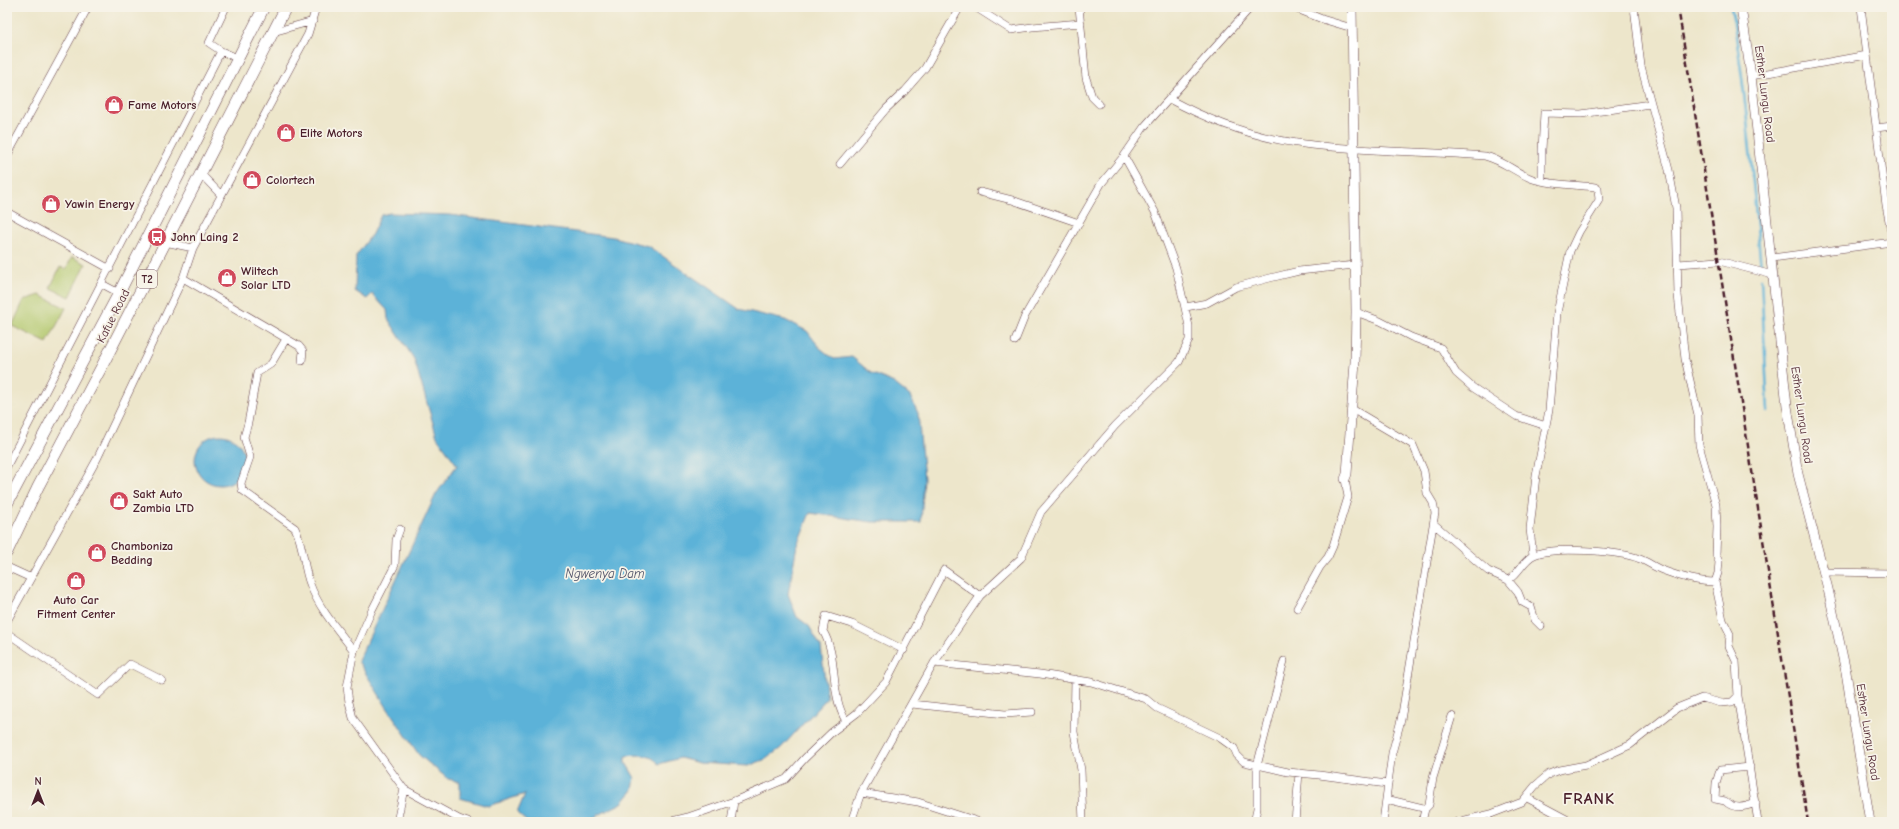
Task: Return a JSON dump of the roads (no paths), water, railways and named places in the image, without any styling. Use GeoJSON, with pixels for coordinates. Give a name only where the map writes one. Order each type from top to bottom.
{"type":"FeatureCollection","features":[{"type":"Feature","properties":{"kind":"main road","name":"Kafue Road"},"geometry":{"type":"LineString","coordinates":[[7,504],[119,292],[264,7]]}},
{"type":"Feature","properties":{"kind":"main road","name":"Kafue Road"},"geometry":{"type":"LineString","coordinates":[[7,552],[38,487],[166,242],[286,7]]}},
{"type":"Feature","properties":{"kind":"street"},"geometry":{"type":"LineString","coordinates":[[7,156],[88,7]]}},
{"type":"Feature","properties":{"kind":"street"},"geometry":{"type":"LineString","coordinates":[[226,7],[209,43],[221,51],[237,58]]}},
{"type":"Feature","properties":{"kind":"street"},"geometry":{"type":"LineString","coordinates":[[7,621],[96,459],[184,278],[193,248],[281,85],[313,20],[316,7]]}},
{"type":"Feature","properties":{"kind":"street"},"geometry":{"type":"LineString","coordinates":[[975,7],[1011,30],[1081,23]]}},
{"type":"Feature","properties":{"kind":"street"},"geometry":{"type":"LineString","coordinates":[[1079,7],[1088,88],[1092,96],[1099,104]]}},
{"type":"Feature","properties":{"kind":"street"},"geometry":{"type":"LineString","coordinates":[[1015,341],[1025,316],[1101,184],[1124,156],[1144,127],[1251,7]]}},
{"type":"Feature","properties":{"kind":"street"},"geometry":{"type":"LineString","coordinates":[[1292,7],[1322,19],[1352,28]]}},
{"type":"Feature","properties":{"kind":"street"},"geometry":{"type":"LineString","coordinates":[[1297,608],[1320,567],[1328,557],[1333,546],[1348,497],[1345,479],[1347,474],[1352,410],[1356,312],[1352,7]]}},
{"type":"Feature","properties":{"kind":"street"},"geometry":{"type":"LineString","coordinates":[[1634,7],[1641,66],[1669,170],[1676,208],[1678,296],[1685,359],[1698,415],[1699,445],[1716,505],[1716,555],[1719,562],[1715,582],[1722,620],[1730,634],[1729,646],[1736,661],[1738,696],[1758,822]]}},
{"type":"Feature","properties":{"kind":"street","name":"Esther Lungu Road"},"geometry":{"type":"LineString","coordinates":[[1741,7],[1751,76],[1772,258],[1787,406],[1798,474],[1823,572],[1846,672],[1870,822]]}},
{"type":"Feature","properties":{"kind":"street"},"geometry":{"type":"LineString","coordinates":[[1861,7],[1886,205],[1892,237]]}},
{"type":"Feature","properties":{"kind":"street"},"geometry":{"type":"LineString","coordinates":[[840,164],[862,140],[886,109],[905,91],[925,68],[958,8]]}},
{"type":"Feature","properties":{"kind":"street"},"geometry":{"type":"LineString","coordinates":[[273,32],[313,20]]}},
{"type":"Feature","properties":{"kind":"street"},"geometry":{"type":"LineString","coordinates":[[7,466],[110,269],[221,51]]}},
{"type":"Feature","properties":{"kind":"street"},"geometry":{"type":"LineString","coordinates":[[1751,76],[1867,55]]}},
{"type":"Feature","properties":{"kind":"street"},"geometry":{"type":"LineString","coordinates":[[1169,99],[1197,113],[1263,136],[1297,143],[1485,156],[1504,163],[1523,175],[1542,180],[1595,187],[1598,189],[1600,195],[1598,204],[1578,232],[1570,251],[1557,312],[1553,379],[1546,426],[1536,476],[1530,529],[1532,555]]}},
{"type":"Feature","properties":{"kind":"street"},"geometry":{"type":"LineString","coordinates":[[1542,180],[1544,113],[1581,114],[1650,104]]}},
{"type":"Feature","properties":{"kind":"street"},"geometry":{"type":"LineString","coordinates":[[1876,128],[1892,126]]}},
{"type":"Feature","properties":{"kind":"street"},"geometry":{"type":"LineString","coordinates":[[851,822],[862,793],[934,663],[980,596],[1021,558],[1041,512],[1115,426],[1180,362],[1189,340],[1189,326],[1186,307],[1176,268],[1155,212],[1124,156]]}},
{"type":"Feature","properties":{"kind":"street"},"geometry":{"type":"LineString","coordinates":[[201,174],[221,195]]}},
{"type":"Feature","properties":{"kind":"street"},"geometry":{"type":"LineString","coordinates":[[980,192],[1012,200],[1079,223]]}},
{"type":"Feature","properties":{"kind":"street"},"geometry":{"type":"LineString","coordinates":[[7,212],[110,269]]}},
{"type":"Feature","properties":{"kind":"street"},"geometry":{"type":"LineString","coordinates":[[166,242],[193,248]]}},
{"type":"Feature","properties":{"kind":"street"},"geometry":{"type":"LineString","coordinates":[[1772,258],[1892,242]]}},
{"type":"Feature","properties":{"kind":"street"},"geometry":{"type":"LineString","coordinates":[[1678,264],[1719,261],[1773,275]]}},
{"type":"Feature","properties":{"kind":"street"},"geometry":{"type":"LineString","coordinates":[[1186,307],[1207,303],[1236,287],[1270,278],[1299,271],[1355,265]]}},
{"type":"Feature","properties":{"kind":"street"},"geometry":{"type":"LineString","coordinates":[[184,278],[299,346],[302,351],[302,361]]}},
{"type":"Feature","properties":{"kind":"street"},"geometry":{"type":"LineString","coordinates":[[102,284],[119,292]]}},
{"type":"Feature","properties":{"kind":"street"},"geometry":{"type":"LineString","coordinates":[[1356,312],[1380,321],[1411,337],[1441,348],[1456,373],[1482,394],[1516,416],[1546,426]]}},
{"type":"Feature","properties":{"kind":"street"},"geometry":{"type":"LineString","coordinates":[[286,339],[271,364],[257,373],[244,437],[250,456],[241,483],[242,490],[295,528],[300,538],[304,555],[305,570],[316,600],[354,651]]}},
{"type":"Feature","properties":{"kind":"street"},"geometry":{"type":"LineString","coordinates":[[1352,410],[1414,445],[1424,471],[1427,493],[1434,508],[1434,524],[1428,551],[1401,720],[1392,753],[1383,822]]}},
{"type":"Feature","properties":{"kind":"street"},"geometry":{"type":"LineString","coordinates":[[1434,524],[1488,571],[1508,580],[1518,592],[1522,602],[1531,607],[1535,620],[1541,626]]}},
{"type":"Feature","properties":{"kind":"street"},"geometry":{"type":"LineString","coordinates":[[400,529],[396,540],[395,565],[372,610],[354,651],[347,687],[349,702],[354,718],[404,789],[459,820],[468,822]]}},
{"type":"Feature","properties":{"kind":"street"},"geometry":{"type":"LineString","coordinates":[[1508,580],[1515,575],[1532,555],[1547,551],[1560,550],[1598,551],[1638,558],[1661,570],[1700,582],[1715,582]]}},
{"type":"Feature","properties":{"kind":"street"},"geometry":{"type":"LineString","coordinates":[[7,567],[31,578]]}},
{"type":"Feature","properties":{"kind":"street"},"geometry":{"type":"LineString","coordinates":[[668,822],[682,820],[734,801],[786,779],[805,758],[857,713],[886,682],[904,650],[944,570],[980,596]]}},
{"type":"Feature","properties":{"kind":"street"},"geometry":{"type":"LineString","coordinates":[[1823,572],[1892,573]]}},
{"type":"Feature","properties":{"kind":"street"},"geometry":{"type":"LineString","coordinates":[[846,721],[836,695],[830,643],[823,631],[826,616],[852,624],[904,650]]}},
{"type":"Feature","properties":{"kind":"street"},"geometry":{"type":"LineString","coordinates":[[7,633],[98,695],[130,664],[162,680]]}},
{"type":"Feature","properties":{"kind":"street"},"geometry":{"type":"LineString","coordinates":[[1252,822],[1255,819],[1257,808],[1257,766],[1284,661]]}},
{"type":"Feature","properties":{"kind":"street"},"geometry":{"type":"LineString","coordinates":[[934,663],[1040,674],[1075,679],[1109,687],[1146,699],[1157,708],[1220,738],[1234,748],[1237,755],[1244,762],[1257,766],[1299,773],[1387,784]]}},
{"type":"Feature","properties":{"kind":"street"},"geometry":{"type":"LineString","coordinates":[[1075,679],[1075,737],[1081,770],[1083,822]]}},
{"type":"Feature","properties":{"kind":"street"},"geometry":{"type":"LineString","coordinates":[[1457,822],[1491,814],[1522,802],[1527,798],[1535,786],[1549,774],[1559,770],[1586,765],[1630,745],[1677,708],[1702,698],[1721,703],[1732,702],[1738,696]]}},
{"type":"Feature","properties":{"kind":"street"},"geometry":{"type":"LineString","coordinates":[[912,704],[1005,714],[1032,712]]}},
{"type":"Feature","properties":{"kind":"street"},"geometry":{"type":"LineString","coordinates":[[1422,822],[1425,810],[1429,805],[1433,778],[1452,716]]}},
{"type":"Feature","properties":{"kind":"street"},"geometry":{"type":"LineString","coordinates":[[1750,767],[1720,770],[1716,784],[1715,799],[1725,800],[1729,804],[1737,807],[1756,803]]}},
{"type":"Feature","properties":{"kind":"street"},"geometry":{"type":"LineString","coordinates":[[1295,822],[1299,773]]}},
{"type":"Feature","properties":{"kind":"street"},"geometry":{"type":"LineString","coordinates":[[397,822],[404,789]]}},
{"type":"Feature","properties":{"kind":"street"},"geometry":{"type":"LineString","coordinates":[[862,793],[918,802],[980,822]]}},
{"type":"Feature","properties":{"kind":"street"},"geometry":{"type":"LineString","coordinates":[[1527,798],[1572,822]]}},
{"type":"Feature","properties":{"kind":"street"},"geometry":{"type":"LineString","coordinates":[[1386,799],[1425,810]]}},
{"type":"Feature","properties":{"kind":"street"},"geometry":{"type":"LineString","coordinates":[[731,822],[734,801]]}},
{"type":"Feature","properties":{"kind":"water","name":"Ngwenya Dam"},"geometry":{"type":"Polygon","coordinates":[[[390,213],[450,215],[613,237],[648,246],[739,309],[785,320],[807,331],[820,348],[834,359],[852,357],[871,373],[894,383],[910,396],[918,413],[924,479],[921,522],[872,522],[810,513],[797,545],[788,594],[797,617],[809,626],[821,647],[827,698],[781,748],[766,759],[748,766],[699,763],[680,758],[659,764],[648,756],[626,756],[626,763],[635,778],[633,790],[622,803],[585,822],[527,822],[517,813],[525,794],[488,806],[460,798],[460,782],[448,779],[419,755],[358,661],[436,494],[457,465],[437,437],[414,359],[388,319],[387,310],[372,294],[367,299],[355,291],[356,256],[372,234],[381,215],[390,213]]]}},
{"type":"Feature","properties":{"kind":"water"},"geometry":{"type":"Polygon","coordinates":[[[215,435],[225,435],[238,442],[245,455],[245,465],[238,478],[225,485],[215,485],[206,481],[199,474],[195,465],[195,455],[199,446],[206,439],[215,435]]]}},
{"type":"Feature","properties":{"kind":"waterway"},"geometry":{"type":"LineString","coordinates":[[1731,7],[1737,39],[1749,136],[1761,267]]}},
{"type":"Feature","properties":{"kind":"waterway"},"geometry":{"type":"LineString","coordinates":[[1761,279],[1768,412]]}},
{"type":"Feature","properties":{"kind":"railway"},"geometry":{"type":"LineString","coordinates":[[1678,7],[1808,822]]}},
{"type":"Feature","properties":{"kind":"place","name":"Fame Motors"},"geometry":{"type":"Point","coordinates":[114,105]}},
{"type":"Feature","properties":{"kind":"place","name":"Elite Motors"},"geometry":{"type":"Point","coordinates":[286,133]}},
{"type":"Feature","properties":{"kind":"place","name":"Colortech"},"geometry":{"type":"Point","coordinates":[252,180]}},
{"type":"Feature","properties":{"kind":"place","name":"Yawin Energy"},"geometry":{"type":"Point","coordinates":[51,204]}},
{"type":"Feature","properties":{"kind":"place","name":"John Laing 2"},"geometry":{"type":"Point","coordinates":[157,237]}},
{"type":"Feature","properties":{"kind":"place","name":"Wiltech Solar LTD"},"geometry":{"type":"Point","coordinates":[227,278]}},
{"type":"Feature","properties":{"kind":"place","name":"Sakt Auto Zambia LTD"},"geometry":{"type":"Point","coordinates":[119,501]}},
{"type":"Feature","properties":{"kind":"place","name":"Chamboniza Bedding"},"geometry":{"type":"Point","coordinates":[97,553]}},
{"type":"Feature","properties":{"kind":"place","name":"Auto Car Fitment Center"},"geometry":{"type":"Point","coordinates":[76,581]}},
{"type":"Feature","properties":{"kind":"district","name":"FRANK"},"geometry":{"type":"Point","coordinates":[1589,799]}}]}
